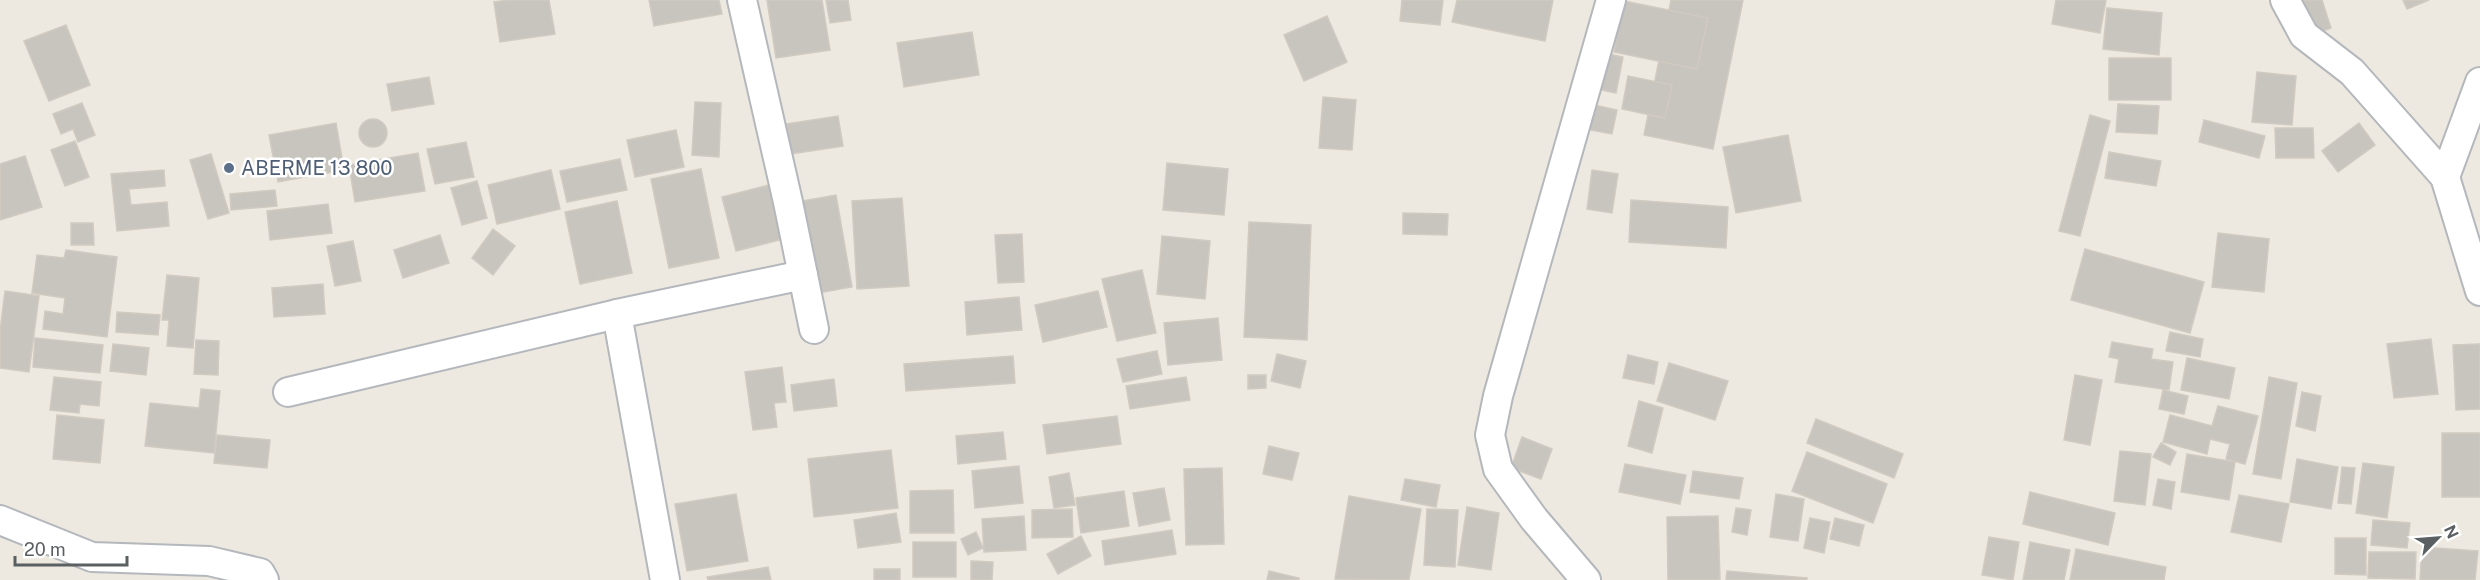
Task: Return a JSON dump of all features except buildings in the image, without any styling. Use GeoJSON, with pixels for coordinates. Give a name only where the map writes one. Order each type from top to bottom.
{"type":"FeatureCollection","features":[{"type":"Feature","properties":{"kind":"street"},"geometry":{"type":"LineString","coordinates":[[742,0],[814,329]]}},
{"type":"Feature","properties":{"kind":"street"},"geometry":{"type":"LineString","coordinates":[[1586,580],[1534,519],[1498,469],[1490,435],[1498,396],[1611,0]]}},
{"type":"Feature","properties":{"kind":"street"},"geometry":{"type":"LineString","coordinates":[[2285,0],[2304,35],[2352,72],[2445,177],[2480,291]]}},
{"type":"Feature","properties":{"kind":"street"},"geometry":{"type":"LineString","coordinates":[[2445,177],[2480,82]]}},
{"type":"Feature","properties":{"kind":"street"},"geometry":{"type":"LineString","coordinates":[[288,392],[617,314],[803,275]]}},
{"type":"Feature","properties":{"kind":"street"},"geometry":{"type":"LineString","coordinates":[[617,314],[665,580]]}},
{"type":"Feature","properties":{"kind":"street"},"geometry":{"type":"LineString","coordinates":[[0,520],[92,557],[209,561],[260,573],[264,580]]}},
{"type":"Feature","properties":{"kind":"place","name":"ABERME 13 800"},"geometry":{"type":"Point","coordinates":[229,168]}}]}
